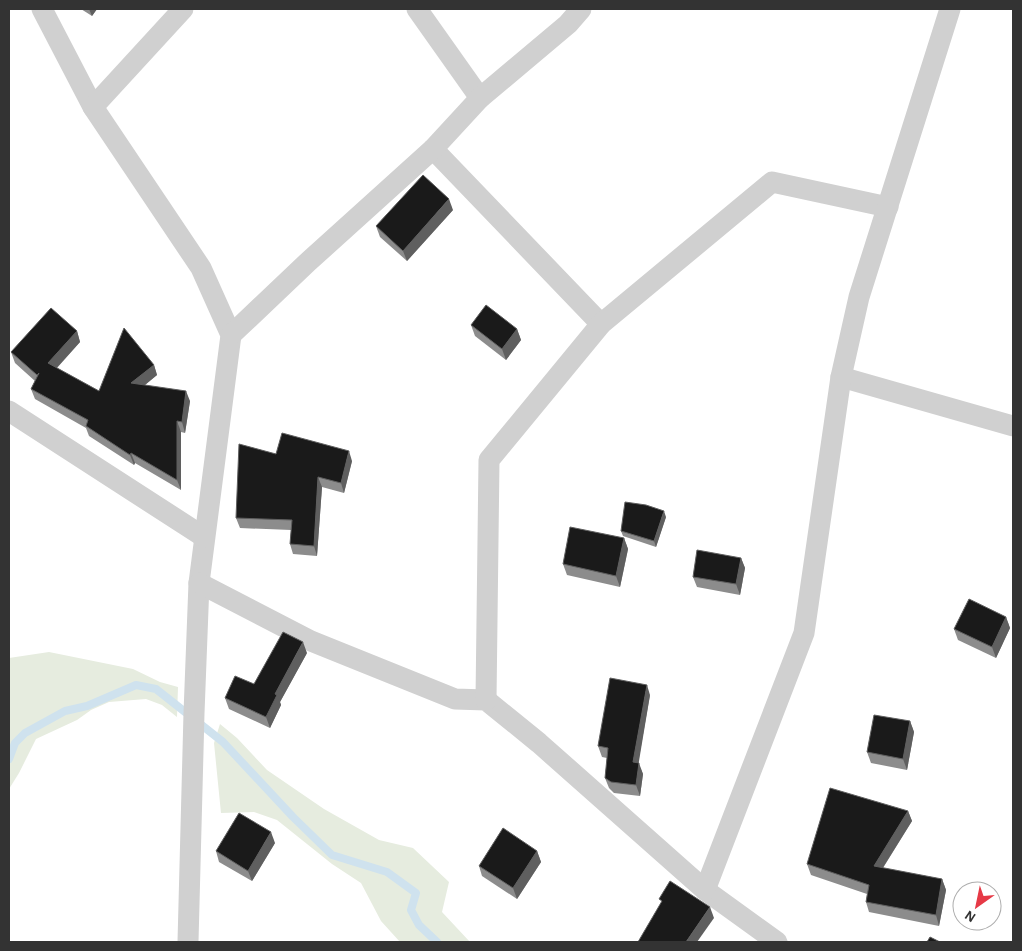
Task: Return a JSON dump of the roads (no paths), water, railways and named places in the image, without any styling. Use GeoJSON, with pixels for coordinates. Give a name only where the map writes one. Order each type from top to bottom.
{"type":"FeatureCollection","features":[{"type":"Feature","properties":{"kind":"street"},"geometry":{"type":"LineString","coordinates":[[42,9],[93,107],[201,268],[231,335],[199,583],[188,942]]}},
{"type":"Feature","properties":{"kind":"street"},"geometry":{"type":"LineString","coordinates":[[93,107],[183,9]]}},
{"type":"Feature","properties":{"kind":"street"},"geometry":{"type":"LineString","coordinates":[[417,9],[480,98]]}},
{"type":"Feature","properties":{"kind":"street"},"geometry":{"type":"LineString","coordinates":[[231,335],[309,261],[433,149],[480,98],[568,24],[581,9]]}},
{"type":"Feature","properties":{"kind":"street"},"geometry":{"type":"LineString","coordinates":[[705,890],[804,634],[841,377],[860,297],[950,9]]}},
{"type":"Feature","properties":{"kind":"street"},"geometry":{"type":"LineString","coordinates":[[433,149],[600,324]]}},
{"type":"Feature","properties":{"kind":"street"},"geometry":{"type":"LineString","coordinates":[[486,700],[489,460],[600,324],[772,182],[888,207]]}},
{"type":"Feature","properties":{"kind":"street"},"geometry":{"type":"LineString","coordinates":[[841,377],[1013,426]]}},
{"type":"Feature","properties":{"kind":"street"},"geometry":{"type":"LineString","coordinates":[[9,411],[204,537]]}},
{"type":"Feature","properties":{"kind":"street"},"geometry":{"type":"LineString","coordinates":[[199,583],[311,640],[437,692],[455,699],[486,700],[539,743],[705,890],[777,942]]}},
{"type":"Feature","properties":{"kind":"waterway"},"geometry":{"type":"LineString","coordinates":[[9,759],[15,743],[25,733],[65,711],[87,706],[136,685],[156,689],[223,742],[293,817],[332,855],[387,872],[416,893],[411,910],[419,925],[437,942]]}}]}
